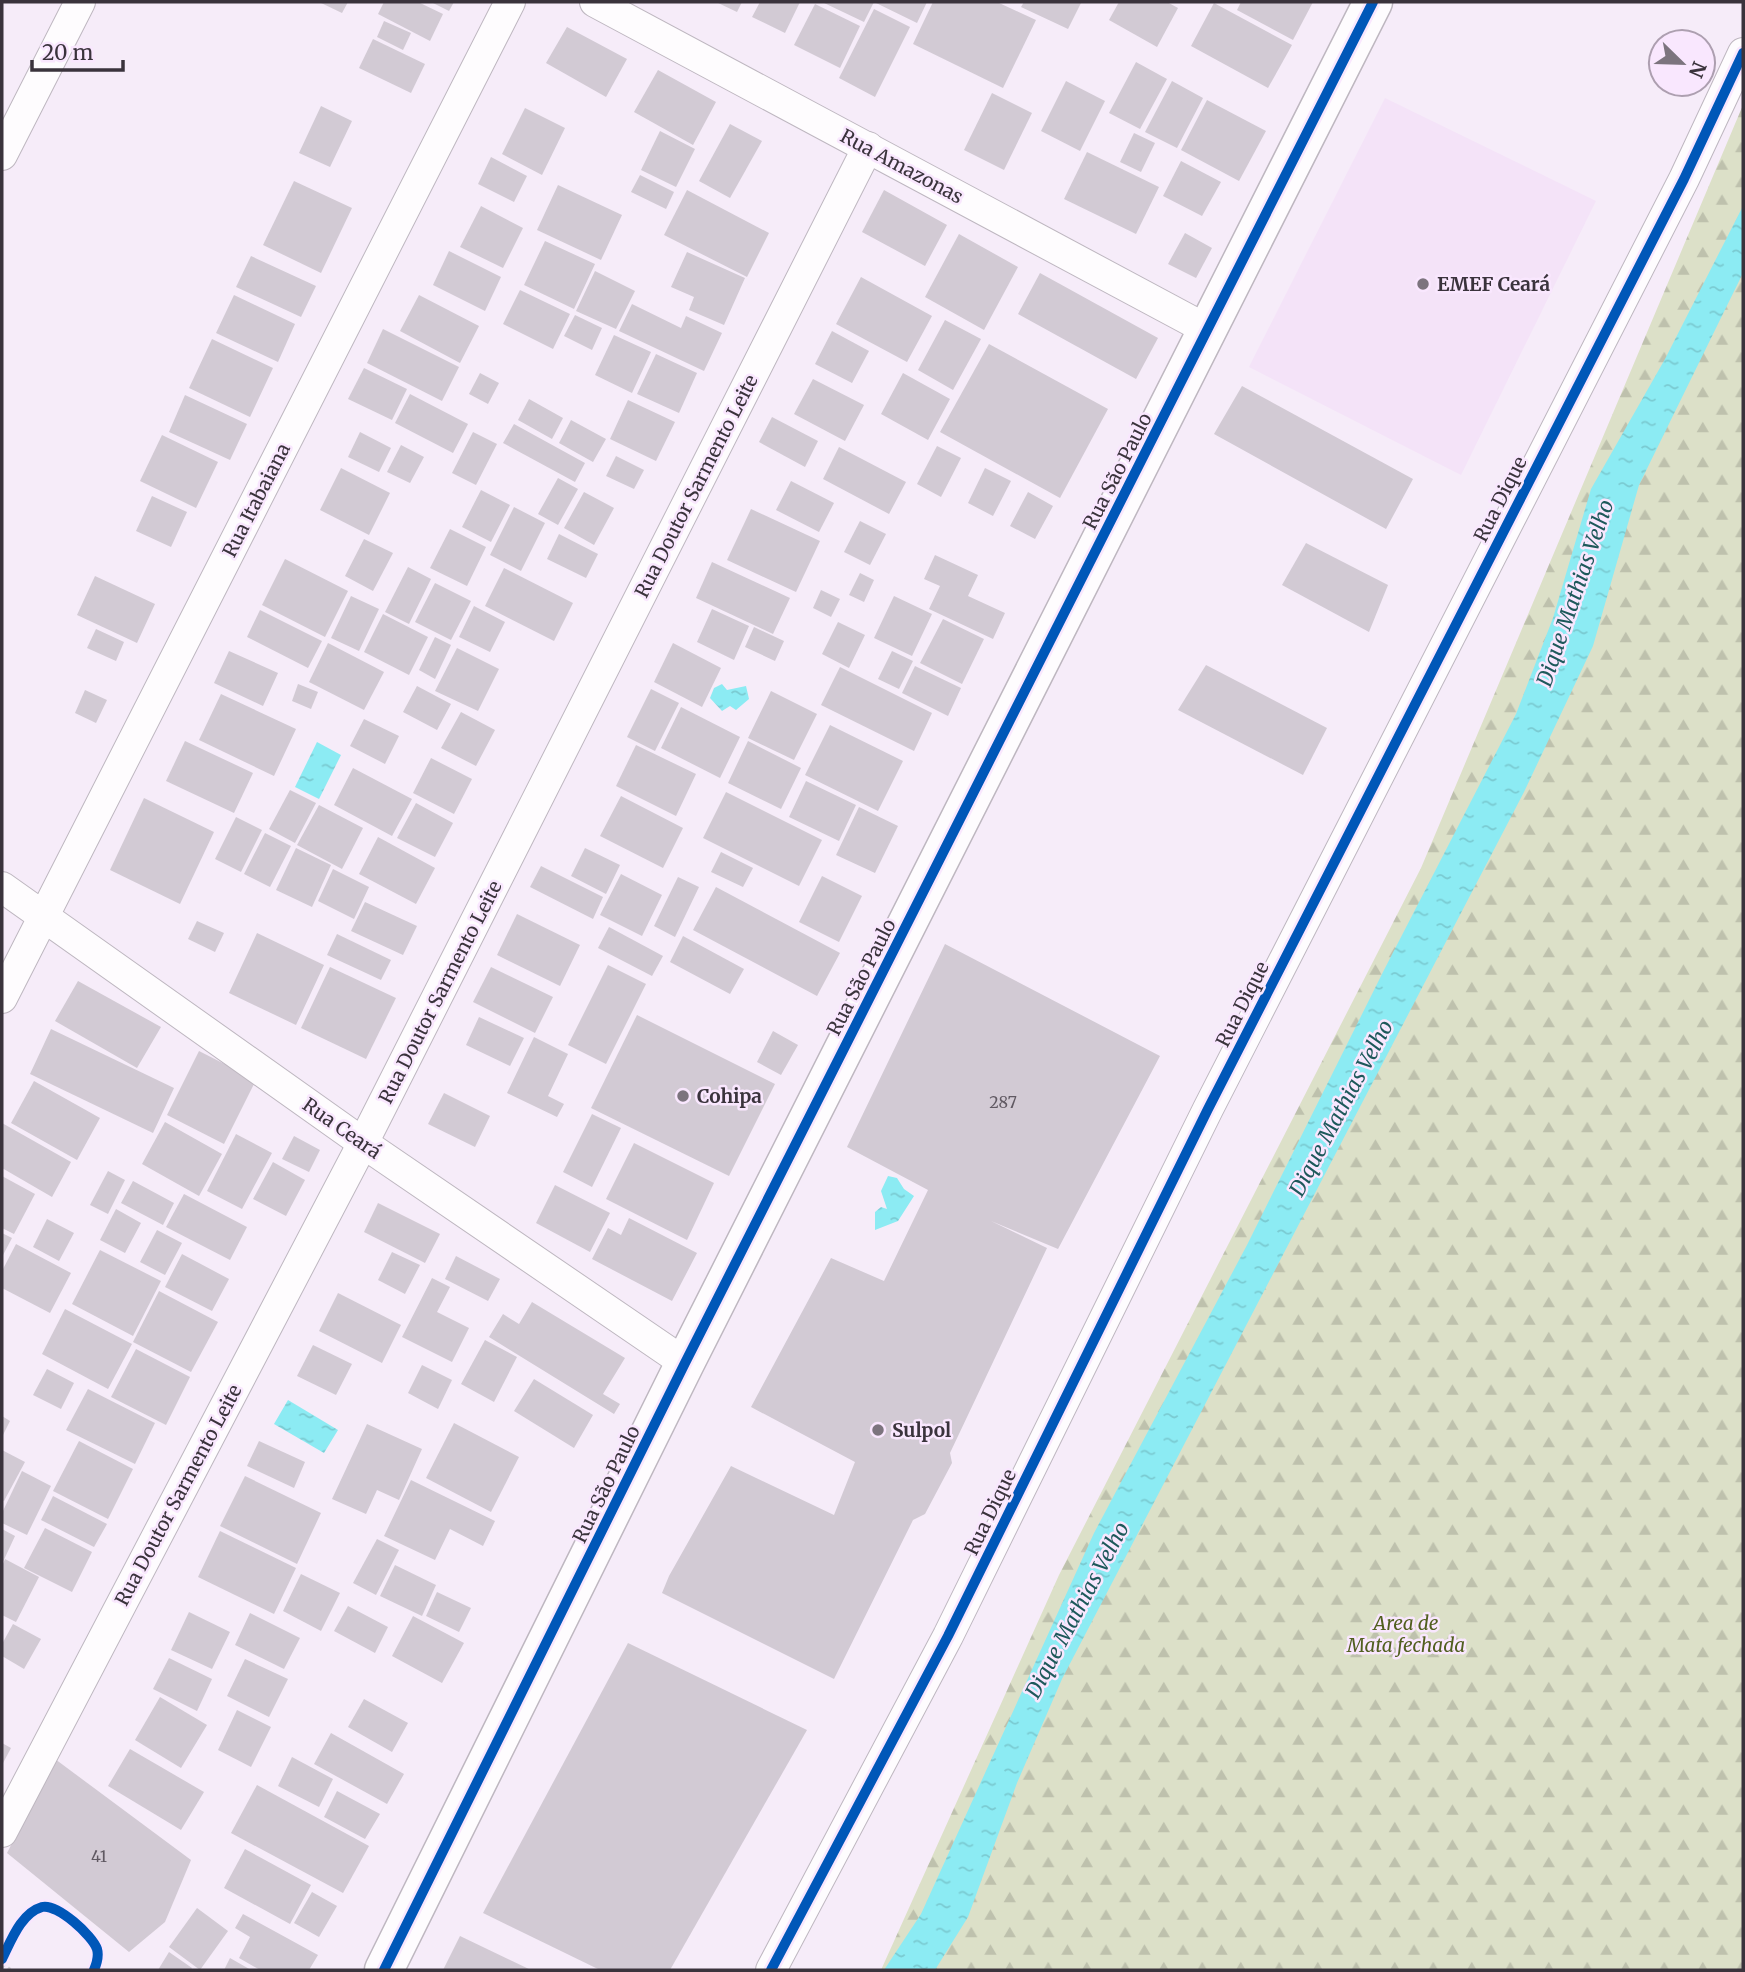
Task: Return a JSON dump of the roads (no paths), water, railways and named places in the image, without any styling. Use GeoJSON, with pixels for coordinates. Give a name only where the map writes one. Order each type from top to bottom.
{"type":"FeatureCollection","features":[{"type":"Feature","properties":{"kind":"street"},"geometry":{"type":"LineString","coordinates":[[2,155],[80,2]]}},
{"type":"Feature","properties":{"kind":"street","name":"Rua Itabaiana"},"geometry":{"type":"LineString","coordinates":[[2,998],[510,2]]}},
{"type":"Feature","properties":{"kind":"street","name":"Rua Amazonas"},"geometry":{"type":"LineString","coordinates":[[596,2],[1208,330]]}},
{"type":"Feature","properties":{"kind":"street","name":"Rua São Paulo"},"geometry":{"type":"LineString","coordinates":[[384,1970],[685,1363],[1373,2]]}},
{"type":"Feature","properties":{"kind":"street","name":"Rua Dique"},"geometry":{"type":"LineString","coordinates":[[771,1970],[948,1636],[1202,1121],[1684,179],[1743,53]]}},
{"type":"Feature","properties":{"kind":"street","name":"Rua Doutor Sarmento Leite"},"geometry":{"type":"LineString","coordinates":[[2,1832],[363,1143],[868,147]]}},
{"type":"Feature","properties":{"kind":"street","name":"Rua Ceará"},"geometry":{"type":"LineString","coordinates":[[2,887],[363,1143],[685,1363]]}},
{"type":"Feature","properties":{"kind":"water","name":"Dique Mathias Velho"},"geometry":{"type":"Polygon","coordinates":[[[1743,206],[1743,273],[1639,485],[1593,646],[1524,792],[1062,1679],[1017,1783],[968,1917],[935,1970],[884,1970],[921,1914],[1094,1533],[1247,1245],[1516,714],[1553,618],[1591,489],[1665,359],[1743,206]]]}},
{"type":"Feature","properties":{"kind":"water"},"geometry":{"type":"Polygon","coordinates":[[[722,684],[727,690],[746,686],[749,699],[736,710],[730,706],[722,711],[710,698],[714,688],[722,684]]]}},
{"type":"Feature","properties":{"kind":"water"},"geometry":{"type":"Polygon","coordinates":[[[317,742],[341,755],[319,799],[295,787],[317,742]]]}},
{"type":"Feature","properties":{"kind":"water"},"geometry":{"type":"Polygon","coordinates":[[[888,1176],[897,1178],[904,1189],[914,1196],[898,1221],[875,1230],[875,1212],[881,1207],[887,1209],[881,1191],[888,1176]]]}},
{"type":"Feature","properties":{"kind":"water"},"geometry":{"type":"Polygon","coordinates":[[[288,1400],[338,1430],[324,1453],[274,1424],[288,1400]]]}},
{"type":"Feature","properties":{"kind":"place","name":"EMEF Ceará"},"geometry":{"type":"Point","coordinates":[1423,284]}},
{"type":"Feature","properties":{"kind":"place","name":"Cohipa"},"geometry":{"type":"Point","coordinates":[683,1096]}},
{"type":"Feature","properties":{"kind":"place","name":"Sulpol"},"geometry":{"type":"Point","coordinates":[878,1430]}},
{"type":"Feature","properties":{"kind":"park label","name":"Area de Mata fechada"},"geometry":{"type":"Point","coordinates":[1406,1634]}}]}
